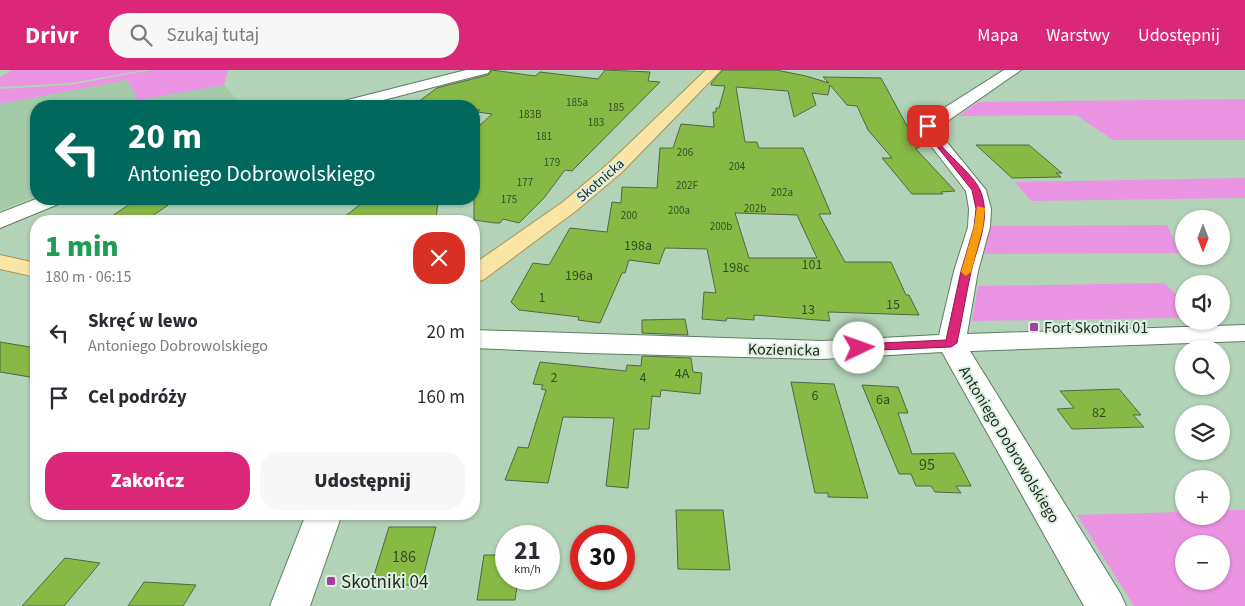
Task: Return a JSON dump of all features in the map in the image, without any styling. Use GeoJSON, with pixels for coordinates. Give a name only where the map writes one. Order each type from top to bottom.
{"type":"FeatureCollection","features":[{"type":"Feature","properties":{"kind":"main road","name":"Skotnicka"},"geometry":{"type":"LineString","coordinates":[[480,272],[570,206],[615,168],[714,70]]}},
{"type":"Feature","properties":{"kind":"main road"},"geometry":{"type":"LineString","coordinates":[[0,262],[30,269]]}},
{"type":"Feature","properties":{"kind":"street"},"geometry":{"type":"LineString","coordinates":[[366,100],[483,70]]}},
{"type":"Feature","properties":{"kind":"street"},"geometry":{"type":"LineString","coordinates":[[951,343],[966,271],[979,227],[980,209],[976,190],[927,129],[928,126],[1014,70]]}},
{"type":"Feature","properties":{"kind":"street"},"geometry":{"type":"LineString","coordinates":[[0,221],[39,205]]}},
{"type":"Feature","properties":{"kind":"street","name":"Kozienicka"},"geometry":{"type":"LineString","coordinates":[[480,339],[822,350],[951,343],[1245,333]]}},
{"type":"Feature","properties":{"kind":"street","name":"Antoniego Dobrowolskiego"},"geometry":{"type":"LineString","coordinates":[[951,343],[1106,606]]}},
{"type":"Feature","properties":{"kind":"street"},"geometry":{"type":"LineString","coordinates":[[290,606],[322,520]]}},
{"type":"Feature","properties":{"kind":"shaded area"},"geometry":{"type":"Polygon","coordinates":[[[12,70],[143,70],[71,83],[0,87],[0,77],[12,70]]]}},
{"type":"Feature","properties":{"kind":"shaded area"},"geometry":{"type":"Polygon","coordinates":[[[151,70],[228,70],[224,85],[138,100],[127,80],[0,104],[0,89],[70,85],[151,70]]]}},
{"type":"Feature","properties":{"kind":"shaded area"},"geometry":{"type":"Polygon","coordinates":[[[127,80],[138,100],[30,100],[30,198],[0,210],[0,104],[127,80]]]}},
{"type":"Feature","properties":{"kind":"shaded area"},"geometry":{"type":"Polygon","coordinates":[[[224,85],[238,100],[138,100],[224,85]]]}},
{"type":"Feature","properties":{"kind":"shaded area"},"geometry":{"type":"Polygon","coordinates":[[[1245,99],[1245,140],[1113,140],[1076,115],[958,116],[978,102],[1245,99]]]}},
{"type":"Feature","properties":{"kind":"shaded area"},"geometry":{"type":"Polygon","coordinates":[[[1245,178],[1245,198],[1031,201],[1015,182],[1245,178]]]}},
{"type":"Feature","properties":{"kind":"shaded area"},"geometry":{"type":"Polygon","coordinates":[[[1167,225],[1175,242],[1175,253],[984,254],[988,226],[1167,225]]]}},
{"type":"Feature","properties":{"kind":"shaded area"},"geometry":{"type":"Polygon","coordinates":[[[1164,283],[1175,293],[1175,318],[972,321],[978,286],[1164,283]]]}},
{"type":"Feature","properties":{"kind":"shaded area"},"geometry":{"type":"Polygon","coordinates":[[[1230,510],[1245,510],[1245,606],[1134,606],[1077,515],[1175,512],[1175,525],[1230,525],[1230,510]]]}},
{"type":"Feature","properties":{"kind":"building"},"geometry":{"type":"Polygon","coordinates":[[[492,70],[535,76],[540,72],[598,79],[605,70],[650,72],[648,81],[660,82],[572,171],[565,170],[544,198],[519,223],[503,219],[500,223],[495,223],[480,221],[480,215],[474,215],[474,205],[480,205],[480,125],[492,114],[480,112],[480,100],[421,100],[437,88],[488,75],[492,70]]]}},
{"type":"Feature","properties":{"kind":"building"},"geometry":{"type":"Polygon","coordinates":[[[723,70],[776,70],[829,83],[823,77],[881,78],[919,148],[915,148],[955,191],[941,192],[943,194],[912,194],[882,158],[892,158],[868,130],[857,106],[847,105],[830,85],[828,95],[812,93],[816,105],[794,117],[788,91],[736,87],[745,142],[757,142],[759,148],[803,148],[831,214],[819,214],[845,262],[891,262],[906,295],[909,295],[919,315],[828,312],[830,321],[754,315],[754,320],[727,318],[726,321],[702,319],[704,292],[716,293],[707,249],[665,248],[659,264],[629,260],[625,273],[622,273],[600,323],[578,320],[579,317],[519,310],[511,302],[533,263],[549,265],[570,228],[607,232],[612,202],[621,203],[622,187],[657,188],[660,148],[673,148],[681,124],[714,127],[713,112],[716,112],[716,108],[719,108],[725,86],[711,85],[723,70]],[[735,213],[749,258],[817,258],[797,215],[735,213]]]}},
{"type":"Feature","properties":{"kind":"building"},"geometry":{"type":"Polygon","coordinates":[[[976,145],[1029,145],[1062,173],[1056,173],[1061,177],[1012,178],[976,145]]]}},
{"type":"Feature","properties":{"kind":"building"},"geometry":{"type":"Polygon","coordinates":[[[128,205],[168,205],[154,215],[114,215],[128,205]]]}},
{"type":"Feature","properties":{"kind":"building"},"geometry":{"type":"Polygon","coordinates":[[[359,205],[437,205],[437,215],[347,215],[359,205]]]}},
{"type":"Feature","properties":{"kind":"building"},"geometry":{"type":"Polygon","coordinates":[[[685,319],[688,335],[642,333],[642,320],[685,319]]]}},
{"type":"Feature","properties":{"kind":"building"},"geometry":{"type":"Polygon","coordinates":[[[0,342],[30,347],[30,377],[0,372],[0,342]]]}},
{"type":"Feature","properties":{"kind":"building"},"geometry":{"type":"Polygon","coordinates":[[[642,356],[691,358],[693,372],[702,373],[700,394],[661,390],[660,397],[652,396],[649,429],[634,429],[628,488],[606,486],[614,418],[563,417],[548,483],[505,480],[518,447],[528,448],[546,390],[541,389],[543,385],[533,384],[540,362],[626,371],[627,365],[641,366],[642,356]]]}},
{"type":"Feature","properties":{"kind":"building"},"geometry":{"type":"Polygon","coordinates":[[[791,382],[834,384],[868,498],[828,497],[828,493],[815,493],[791,382]]]}},
{"type":"Feature","properties":{"kind":"building"},"geometry":{"type":"Polygon","coordinates":[[[862,385],[898,387],[908,413],[898,413],[912,454],[954,453],[971,486],[956,486],[961,493],[935,492],[931,486],[916,486],[911,474],[899,474],[862,385]]]}},
{"type":"Feature","properties":{"kind":"building"},"geometry":{"type":"Polygon","coordinates":[[[1119,389],[1141,415],[1133,415],[1144,427],[1072,429],[1057,409],[1074,408],[1060,391],[1119,389]]]}},
{"type":"Feature","properties":{"kind":"building"},"geometry":{"type":"Polygon","coordinates":[[[676,510],[723,510],[730,570],[678,569],[676,510]]]}},
{"type":"Feature","properties":{"kind":"building"},"geometry":{"type":"Polygon","coordinates":[[[389,527],[436,527],[421,585],[371,585],[389,527]]]}},
{"type":"Feature","properties":{"kind":"building"},"geometry":{"type":"Polygon","coordinates":[[[484,555],[495,555],[495,590],[516,590],[515,600],[477,600],[484,555]]]}},
{"type":"Feature","properties":{"kind":"building"},"geometry":{"type":"Polygon","coordinates":[[[65,558],[100,563],[64,606],[22,606],[65,558]]]}},
{"type":"Feature","properties":{"kind":"building"},"geometry":{"type":"Polygon","coordinates":[[[144,582],[196,585],[183,606],[128,606],[144,582]]]}},
{"type":"Feature","properties":{"kind":"slow traffic"},"geometry":{"type":"LineString","coordinates":[[966,272],[979,227],[980,208]]}},
{"type":"Feature","properties":{"kind":"place","name":"Fort Skotniki 01"},"geometry":{"type":"Point","coordinates":[1034,327]}},
{"type":"Feature","properties":{"kind":"place","name":"Skotniki 04"},"geometry":{"type":"Point","coordinates":[331,581]}},
{"type":"Feature","properties":{"kind":"route"},"geometry":{"type":"LineString","coordinates":[[859,348],[951,343],[966,271],[979,227],[980,209],[976,190],[937,144],[927,129],[928,126]]}}]}
